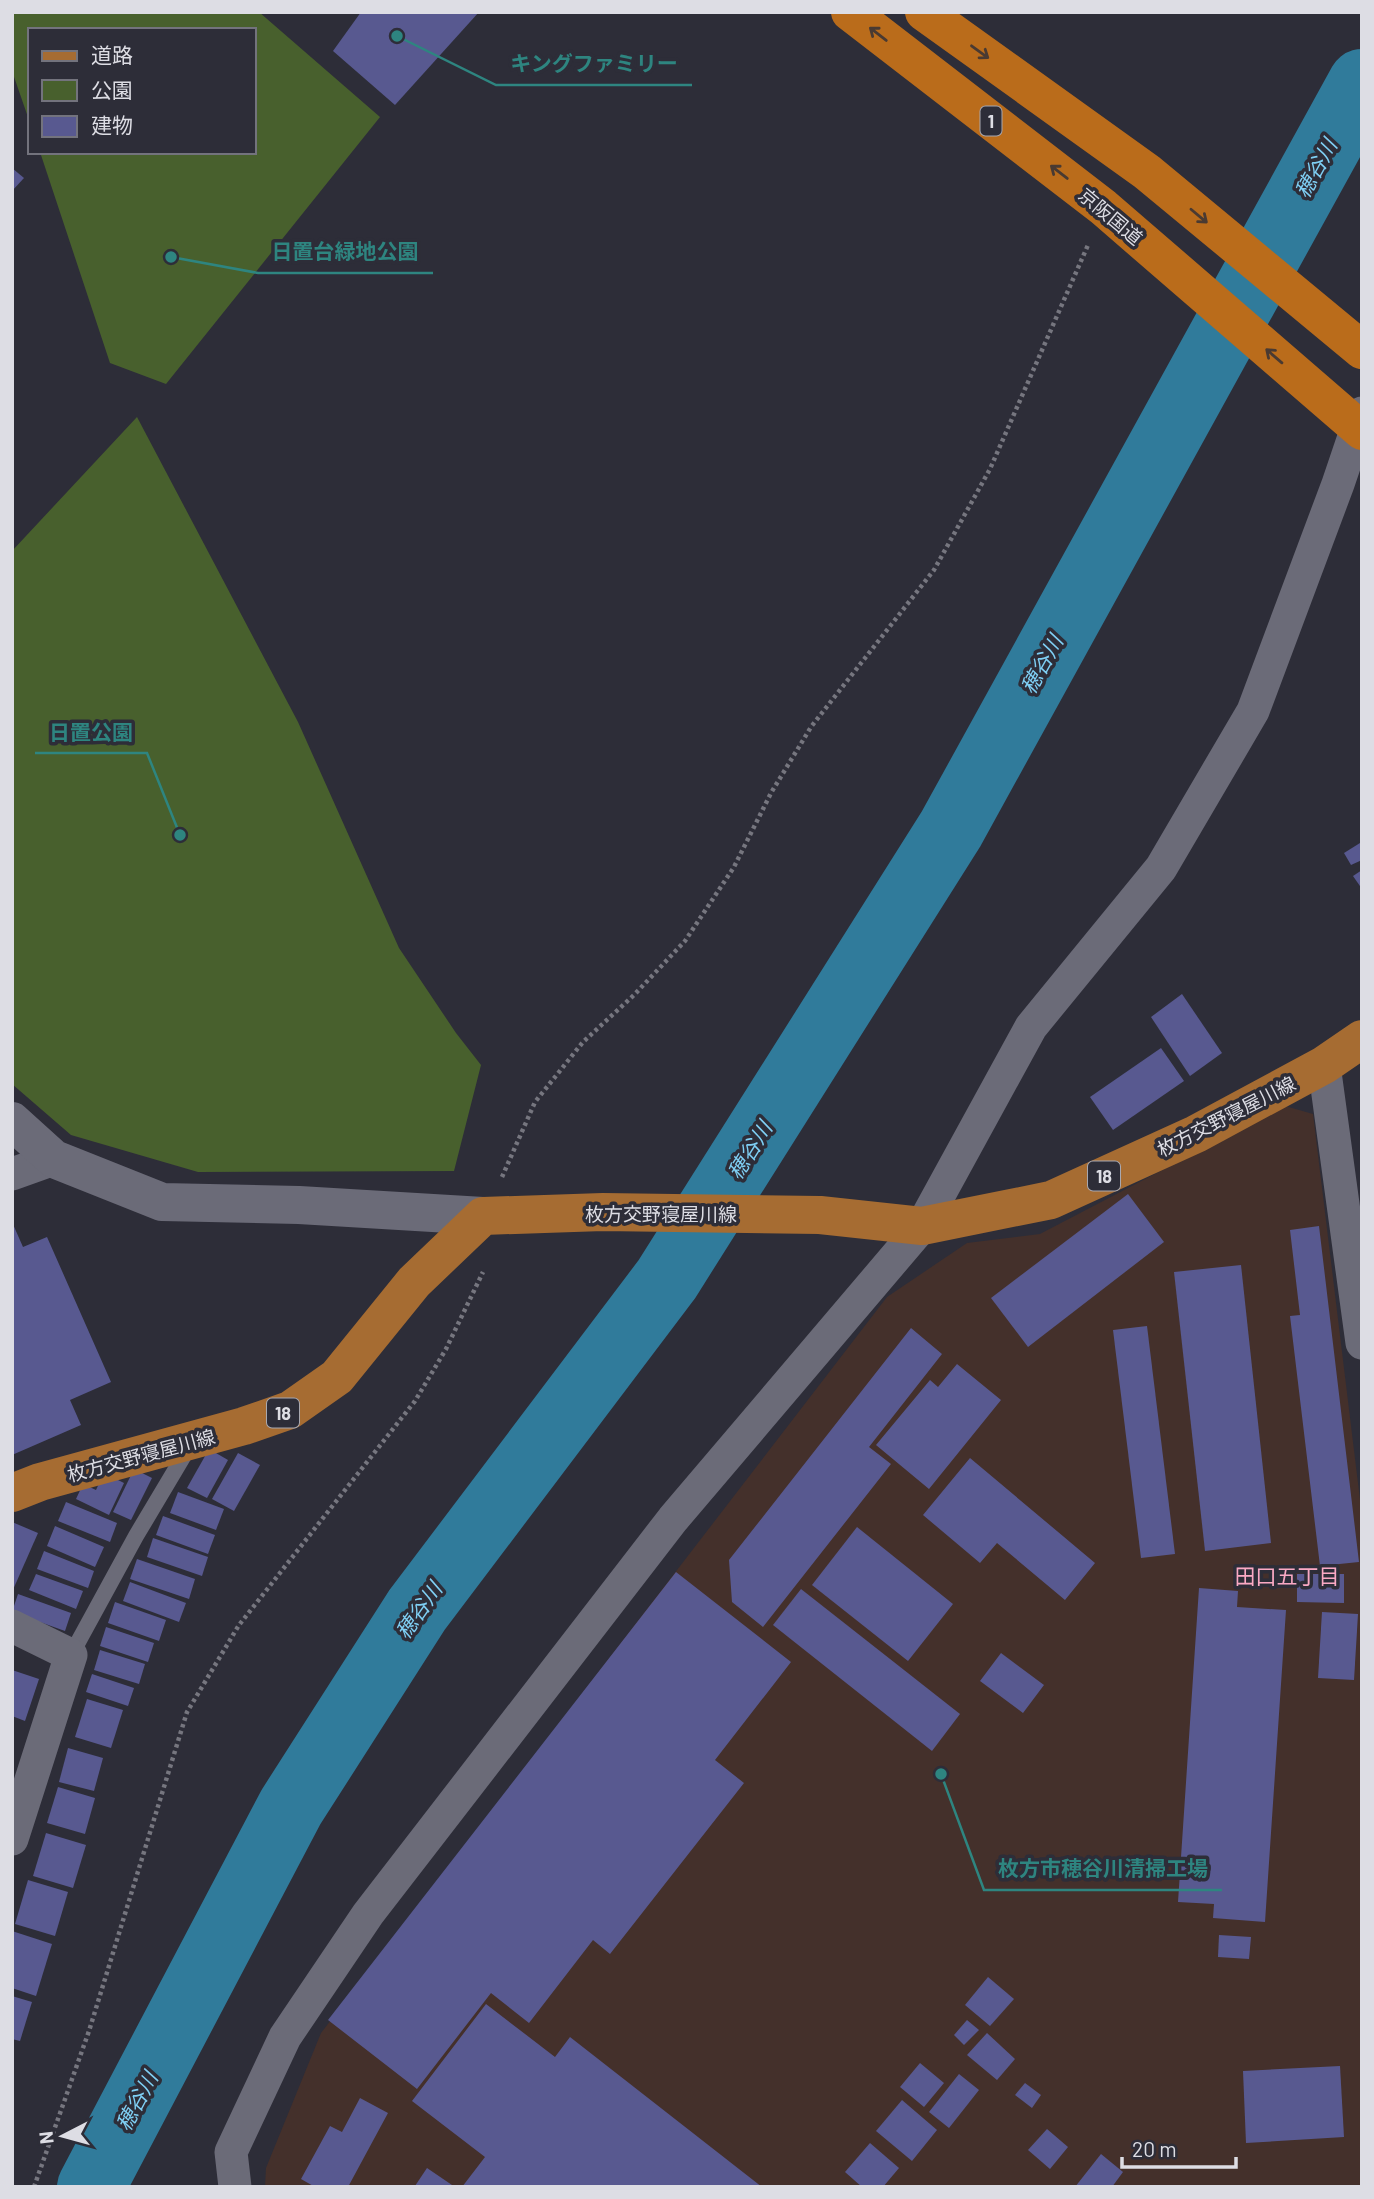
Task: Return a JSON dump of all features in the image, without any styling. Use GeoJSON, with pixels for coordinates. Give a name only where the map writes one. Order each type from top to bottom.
{"type":"FeatureCollection","features":[{"type":"Feature","properties":{"kind":"highway","name":"京阪国道"},"geometry":{"type":"LineString","coordinates":[[850,12],[1103,207],[1325,400],[1360,424]]}},
{"type":"Feature","properties":{"kind":"highway"},"geometry":{"type":"LineString","coordinates":[[925,12],[1147,172],[1354,345]]}},
{"type":"Feature","properties":{"kind":"main road","name":"枚方交野寝屋川線"},"geometry":{"type":"LineString","coordinates":[[12,1493],[40,1482],[192,1441],[290,1410],[337,1377],[414,1282],[483,1216],[603,1212],[820,1215],[922,1226],[1051,1200],[1196,1134],[1324,1065],[1362,1039]]}},
{"type":"Feature","properties":{"kind":"street"},"geometry":{"type":"LineString","coordinates":[[235,2187],[230,2152],[285,2037],[368,1914],[673,1519],[922,1226],[1031,1027],[1161,868],[1253,711],[1360,424]]}},
{"type":"Feature","properties":{"kind":"street"},"geometry":{"type":"LineString","coordinates":[[1324,1065],[1362,1343]]}},
{"type":"Feature","properties":{"kind":"street"},"geometry":{"type":"LineString","coordinates":[[12,1121],[54,1159],[162,1202],[299,1205],[483,1216]]}},
{"type":"Feature","properties":{"kind":"street"},"geometry":{"type":"LineString","coordinates":[[12,1174],[54,1159]]}},
{"type":"Feature","properties":{"kind":"street"},"geometry":{"type":"LineString","coordinates":[[12,1626],[71,1655],[12,1839]]}},
{"type":"Feature","properties":{"kind":"lane"},"geometry":{"type":"LineString","coordinates":[[71,1655],[192,1441]]}},
{"type":"Feature","properties":{"kind":"path"},"geometry":{"type":"LineString","coordinates":[[34,2187],[89,2031],[187,1712],[239,1625],[421,1391],[446,1349],[494,1250],[483,1216],[535,1102],[583,1042],[634,995],[685,941],[734,867],[771,793],[811,727],[934,570],[990,469],[1088,244]]}},
{"type":"Feature","properties":{"kind":"shaded area"},"geometry":{"type":"Polygon","coordinates":[[[1285,1106],[1313,1114],[1362,1516],[1362,2187],[265,2187],[266,2168],[321,2033],[887,1297],[967,1243],[1040,1234],[1285,1106]]]}},
{"type":"Feature","properties":{"kind":"green space"},"geometry":{"type":"Polygon","coordinates":[[[12,12],[259,12],[380,117],[166,384],[110,363],[41,154],[256,154],[256,28],[28,28],[28,117],[12,71],[12,12]]]}},
{"type":"Feature","properties":{"kind":"green space"},"geometry":{"type":"Polygon","coordinates":[[[137,417],[298,722],[399,948],[456,1033],[481,1065],[454,1171],[198,1172],[71,1135],[12,1084],[12,551],[137,417]]]}},
{"type":"Feature","properties":{"kind":"building"},"geometry":{"type":"Polygon","coordinates":[[[361,12],[479,12],[395,105],[333,51],[361,12]]]}},
{"type":"Feature","properties":{"kind":"building"},"geometry":{"type":"Polygon","coordinates":[[[12,168],[24,178],[12,191],[12,168]]]}},
{"type":"Feature","properties":{"kind":"building"},"geometry":{"type":"Polygon","coordinates":[[[1360,843],[1362,860],[1351,865],[1344,853],[1360,843]]]}},
{"type":"Feature","properties":{"kind":"building"},"geometry":{"type":"Polygon","coordinates":[[[1362,870],[1362,889],[1353,876],[1362,870]]]}},
{"type":"Feature","properties":{"kind":"building"},"geometry":{"type":"Polygon","coordinates":[[[1182,994],[1222,1053],[1190,1076],[1151,1017],[1182,994]]]}},
{"type":"Feature","properties":{"kind":"building"},"geometry":{"type":"Polygon","coordinates":[[[1161,1048],[1184,1081],[1113,1130],[1090,1097],[1161,1048]]]}},
{"type":"Feature","properties":{"kind":"building"},"geometry":{"type":"Polygon","coordinates":[[[1128,1194],[1164,1242],[1028,1347],[991,1298],[1128,1194]]]}},
{"type":"Feature","properties":{"kind":"building"},"geometry":{"type":"Polygon","coordinates":[[[12,1222],[23,1247],[47,1237],[111,1382],[70,1400],[81,1425],[12,1455],[12,1222]]]}},
{"type":"Feature","properties":{"kind":"building"},"geometry":{"type":"Polygon","coordinates":[[[1319,1226],[1359,1562],[1320,1566],[1290,1316],[1300,1315],[1290,1230],[1319,1226]]]}},
{"type":"Feature","properties":{"kind":"building"},"geometry":{"type":"Polygon","coordinates":[[[1241,1265],[1271,1543],[1205,1551],[1174,1272],[1241,1265]]]}},
{"type":"Feature","properties":{"kind":"building"},"geometry":{"type":"Polygon","coordinates":[[[1147,1326],[1175,1554],[1141,1558],[1113,1330],[1147,1326]]]}},
{"type":"Feature","properties":{"kind":"building"},"geometry":{"type":"Polygon","coordinates":[[[911,1328],[942,1354],[869,1447],[891,1464],[763,1627],[732,1602],[729,1560],[911,1328]]]}},
{"type":"Feature","properties":{"kind":"building"},"geometry":{"type":"Polygon","coordinates":[[[957,1364],[1001,1400],[929,1489],[876,1445],[930,1380],[938,1387],[957,1364]]]}},
{"type":"Feature","properties":{"kind":"building"},"geometry":{"type":"Polygon","coordinates":[[[209,1449],[228,1460],[207,1498],[187,1488],[209,1449]]]}},
{"type":"Feature","properties":{"kind":"building"},"geometry":{"type":"Polygon","coordinates":[[[238,1453],[260,1465],[234,1511],[212,1499],[238,1453]]]}},
{"type":"Feature","properties":{"kind":"building"},"geometry":{"type":"Polygon","coordinates":[[[970,1458],[1095,1563],[1065,1600],[997,1543],[980,1563],[923,1515],[970,1458]]]}},
{"type":"Feature","properties":{"kind":"building"},"geometry":{"type":"Polygon","coordinates":[[[134,1469],[152,1478],[131,1520],[113,1512],[134,1469]]]}},
{"type":"Feature","properties":{"kind":"building"},"geometry":{"type":"Polygon","coordinates":[[[104,1473],[124,1483],[109,1515],[76,1499],[83,1484],[96,1490],[104,1473]]]}},
{"type":"Feature","properties":{"kind":"building"},"geometry":{"type":"Polygon","coordinates":[[[178,1492],[224,1509],[216,1530],[170,1513],[178,1492]]]}},
{"type":"Feature","properties":{"kind":"building"},"geometry":{"type":"Polygon","coordinates":[[[66,1502],[117,1523],[110,1542],[58,1521],[66,1502]]]}},
{"type":"Feature","properties":{"kind":"building"},"geometry":{"type":"Polygon","coordinates":[[[163,1516],[215,1535],[208,1554],[156,1535],[163,1516]]]}},
{"type":"Feature","properties":{"kind":"building"},"geometry":{"type":"Polygon","coordinates":[[[12,1522],[38,1533],[12,1592],[12,1522]]]}},
{"type":"Feature","properties":{"kind":"building"},"geometry":{"type":"Polygon","coordinates":[[[55,1526],[104,1547],[95,1567],[47,1546],[55,1526]]]}},
{"type":"Feature","properties":{"kind":"building"},"geometry":{"type":"Polygon","coordinates":[[[857,1527],[953,1604],[908,1661],[812,1585],[857,1527]]]}},
{"type":"Feature","properties":{"kind":"building"},"geometry":{"type":"Polygon","coordinates":[[[153,1538],[208,1557],[202,1576],[147,1557],[153,1538]]]}},
{"type":"Feature","properties":{"kind":"building"},"geometry":{"type":"Polygon","coordinates":[[[44,1551],[94,1571],[88,1588],[37,1569],[44,1551]]]}},
{"type":"Feature","properties":{"kind":"building"},"geometry":{"type":"Polygon","coordinates":[[[137,1559],[195,1579],[189,1599],[130,1579],[137,1559]]]}},
{"type":"Feature","properties":{"kind":"building"},"geometry":{"type":"Polygon","coordinates":[[[676,1572],[791,1662],[715,1760],[744,1783],[610,1954],[593,1940],[529,2023],[491,1993],[417,2089],[328,2020],[676,1572]]]}},
{"type":"Feature","properties":{"kind":"building"},"geometry":{"type":"Polygon","coordinates":[[[36,1574],[83,1591],[76,1609],[29,1590],[36,1574]]]}},
{"type":"Feature","properties":{"kind":"building"},"geometry":{"type":"Polygon","coordinates":[[[1297,1574],[1344,1574],[1344,1603],[1297,1602],[1297,1574]]]}},
{"type":"Feature","properties":{"kind":"building"},"geometry":{"type":"Polygon","coordinates":[[[130,1582],[186,1603],[179,1622],[123,1601],[130,1582]]]}},
{"type":"Feature","properties":{"kind":"building"},"geometry":{"type":"Polygon","coordinates":[[[1199,1588],[1238,1591],[1237,1607],[1286,1610],[1265,1922],[1213,1918],[1214,1904],[1178,1902],[1199,1588]]]}},
{"type":"Feature","properties":{"kind":"building"},"geometry":{"type":"Polygon","coordinates":[[[801,1589],[960,1714],[932,1751],[773,1625],[801,1589]]]}},
{"type":"Feature","properties":{"kind":"building"},"geometry":{"type":"Polygon","coordinates":[[[18,1594],[71,1613],[65,1631],[12,1612],[18,1594]]]}},
{"type":"Feature","properties":{"kind":"building"},"geometry":{"type":"Polygon","coordinates":[[[115,1602],[166,1620],[159,1641],[108,1623],[115,1602]]]}},
{"type":"Feature","properties":{"kind":"building"},"geometry":{"type":"Polygon","coordinates":[[[1322,1612],[1358,1614],[1354,1680],[1318,1678],[1322,1612]]]}},
{"type":"Feature","properties":{"kind":"building"},"geometry":{"type":"Polygon","coordinates":[[[106,1627],[154,1643],[148,1662],[100,1646],[106,1627]]]}},
{"type":"Feature","properties":{"kind":"building"},"geometry":{"type":"Polygon","coordinates":[[[100,1650],[145,1664],[139,1684],[94,1670],[100,1650]]]}},
{"type":"Feature","properties":{"kind":"building"},"geometry":{"type":"Polygon","coordinates":[[[1001,1653],[1044,1685],[1023,1713],[980,1681],[1001,1653]]]}},
{"type":"Feature","properties":{"kind":"building"},"geometry":{"type":"Polygon","coordinates":[[[12,1670],[39,1679],[25,1721],[12,1716],[12,1670]]]}},
{"type":"Feature","properties":{"kind":"building"},"geometry":{"type":"Polygon","coordinates":[[[92,1674],[134,1688],[128,1706],[86,1692],[92,1674]]]}},
{"type":"Feature","properties":{"kind":"building"},"geometry":{"type":"Polygon","coordinates":[[[87,1699],[123,1710],[111,1748],[75,1737],[87,1699]]]}},
{"type":"Feature","properties":{"kind":"building"},"geometry":{"type":"Polygon","coordinates":[[[68,1748],[103,1758],[94,1791],[59,1782],[68,1748]]]}},
{"type":"Feature","properties":{"kind":"building"},"geometry":{"type":"Polygon","coordinates":[[[58,1787],[95,1798],[85,1834],[47,1823],[58,1787]]]}},
{"type":"Feature","properties":{"kind":"building"},"geometry":{"type":"Polygon","coordinates":[[[46,1833],[86,1845],[73,1888],[33,1876],[46,1833]]]}},
{"type":"Feature","properties":{"kind":"building"},"geometry":{"type":"Polygon","coordinates":[[[28,1880],[68,1892],[55,1936],[15,1924],[28,1880]]]}},
{"type":"Feature","properties":{"kind":"building"},"geometry":{"type":"Polygon","coordinates":[[[12,1931],[52,1944],[36,1996],[12,1988],[12,1931]]]}},
{"type":"Feature","properties":{"kind":"building"},"geometry":{"type":"Polygon","coordinates":[[[1219,1935],[1251,1937],[1249,1959],[1218,1957],[1219,1935]]]}},
{"type":"Feature","properties":{"kind":"building"},"geometry":{"type":"Polygon","coordinates":[[[988,1977],[1014,1999],[990,2026],[965,2005],[988,1977]]]}},
{"type":"Feature","properties":{"kind":"building"},"geometry":{"type":"Polygon","coordinates":[[[12,1996],[32,2002],[20,2041],[12,2039],[12,1996]]]}},
{"type":"Feature","properties":{"kind":"building"},"geometry":{"type":"Polygon","coordinates":[[[486,2004],[555,2057],[570,2037],[762,2187],[462,2187],[485,2157],[412,2101],[486,2004]]]}},
{"type":"Feature","properties":{"kind":"building"},"geometry":{"type":"Polygon","coordinates":[[[967,2020],[979,2030],[964,2045],[954,2035],[967,2020]]]}},
{"type":"Feature","properties":{"kind":"building"},"geometry":{"type":"Polygon","coordinates":[[[987,2033],[1015,2059],[997,2080],[967,2055],[987,2033]]]}},
{"type":"Feature","properties":{"kind":"building"},"geometry":{"type":"Polygon","coordinates":[[[920,2063],[944,2083],[924,2107],[900,2087],[920,2063]]]}},
{"type":"Feature","properties":{"kind":"building"},"geometry":{"type":"Polygon","coordinates":[[[1340,2066],[1344,2137],[1246,2143],[1243,2071],[1340,2066]]]}},
{"type":"Feature","properties":{"kind":"building"},"geometry":{"type":"Polygon","coordinates":[[[959,2074],[979,2090],[949,2128],[929,2112],[959,2074]]]}},
{"type":"Feature","properties":{"kind":"building"},"geometry":{"type":"Polygon","coordinates":[[[1025,2083],[1041,2095],[1032,2108],[1015,2095],[1025,2083]]]}},
{"type":"Feature","properties":{"kind":"building"},"geometry":{"type":"Polygon","coordinates":[[[360,2098],[388,2113],[348,2187],[315,2187],[301,2179],[330,2126],[342,2132],[360,2098]]]}},
{"type":"Feature","properties":{"kind":"building"},"geometry":{"type":"Polygon","coordinates":[[[902,2100],[937,2130],[912,2161],[876,2131],[902,2100]]]}},
{"type":"Feature","properties":{"kind":"building"},"geometry":{"type":"Polygon","coordinates":[[[1047,2129],[1068,2147],[1050,2169],[1028,2150],[1047,2129]]]}},
{"type":"Feature","properties":{"kind":"building"},"geometry":{"type":"Polygon","coordinates":[[[870,2143],[899,2168],[883,2187],[862,2187],[845,2172],[870,2143]]]}},
{"type":"Feature","properties":{"kind":"building"},"geometry":{"type":"Polygon","coordinates":[[[1101,2154],[1123,2172],[1112,2187],[1075,2187],[1101,2154]]]}},
{"type":"Feature","properties":{"kind":"building"},"geometry":{"type":"Polygon","coordinates":[[[427,2168],[452,2185],[451,2187],[415,2186],[427,2168]]]}},
{"type":"Feature","properties":{"kind":"waterway","name":"穂谷川"},"geometry":{"type":"LineString","coordinates":[[91,2187],[291,1807],[417,1610],[667,1279],[951,829],[1362,83]]}},
{"type":"Feature","properties":{"kind":"place","name":"キングファミリー"},"geometry":{"type":"Point","coordinates":[397,36]}},
{"type":"Feature","properties":{"kind":"place","name":"日置台緑地公園"},"geometry":{"type":"Point","coordinates":[171,257]}},
{"type":"Feature","properties":{"kind":"place","name":"日置公園"},"geometry":{"type":"Point","coordinates":[180,835]}},
{"type":"Feature","properties":{"kind":"place","name":"枚方市穂谷川清掃工場"},"geometry":{"type":"Point","coordinates":[941,1774]}},
{"type":"Feature","properties":{"kind":"district","name":"田口五丁目"},"geometry":{"type":"Point","coordinates":[1287,1575]}}]}
